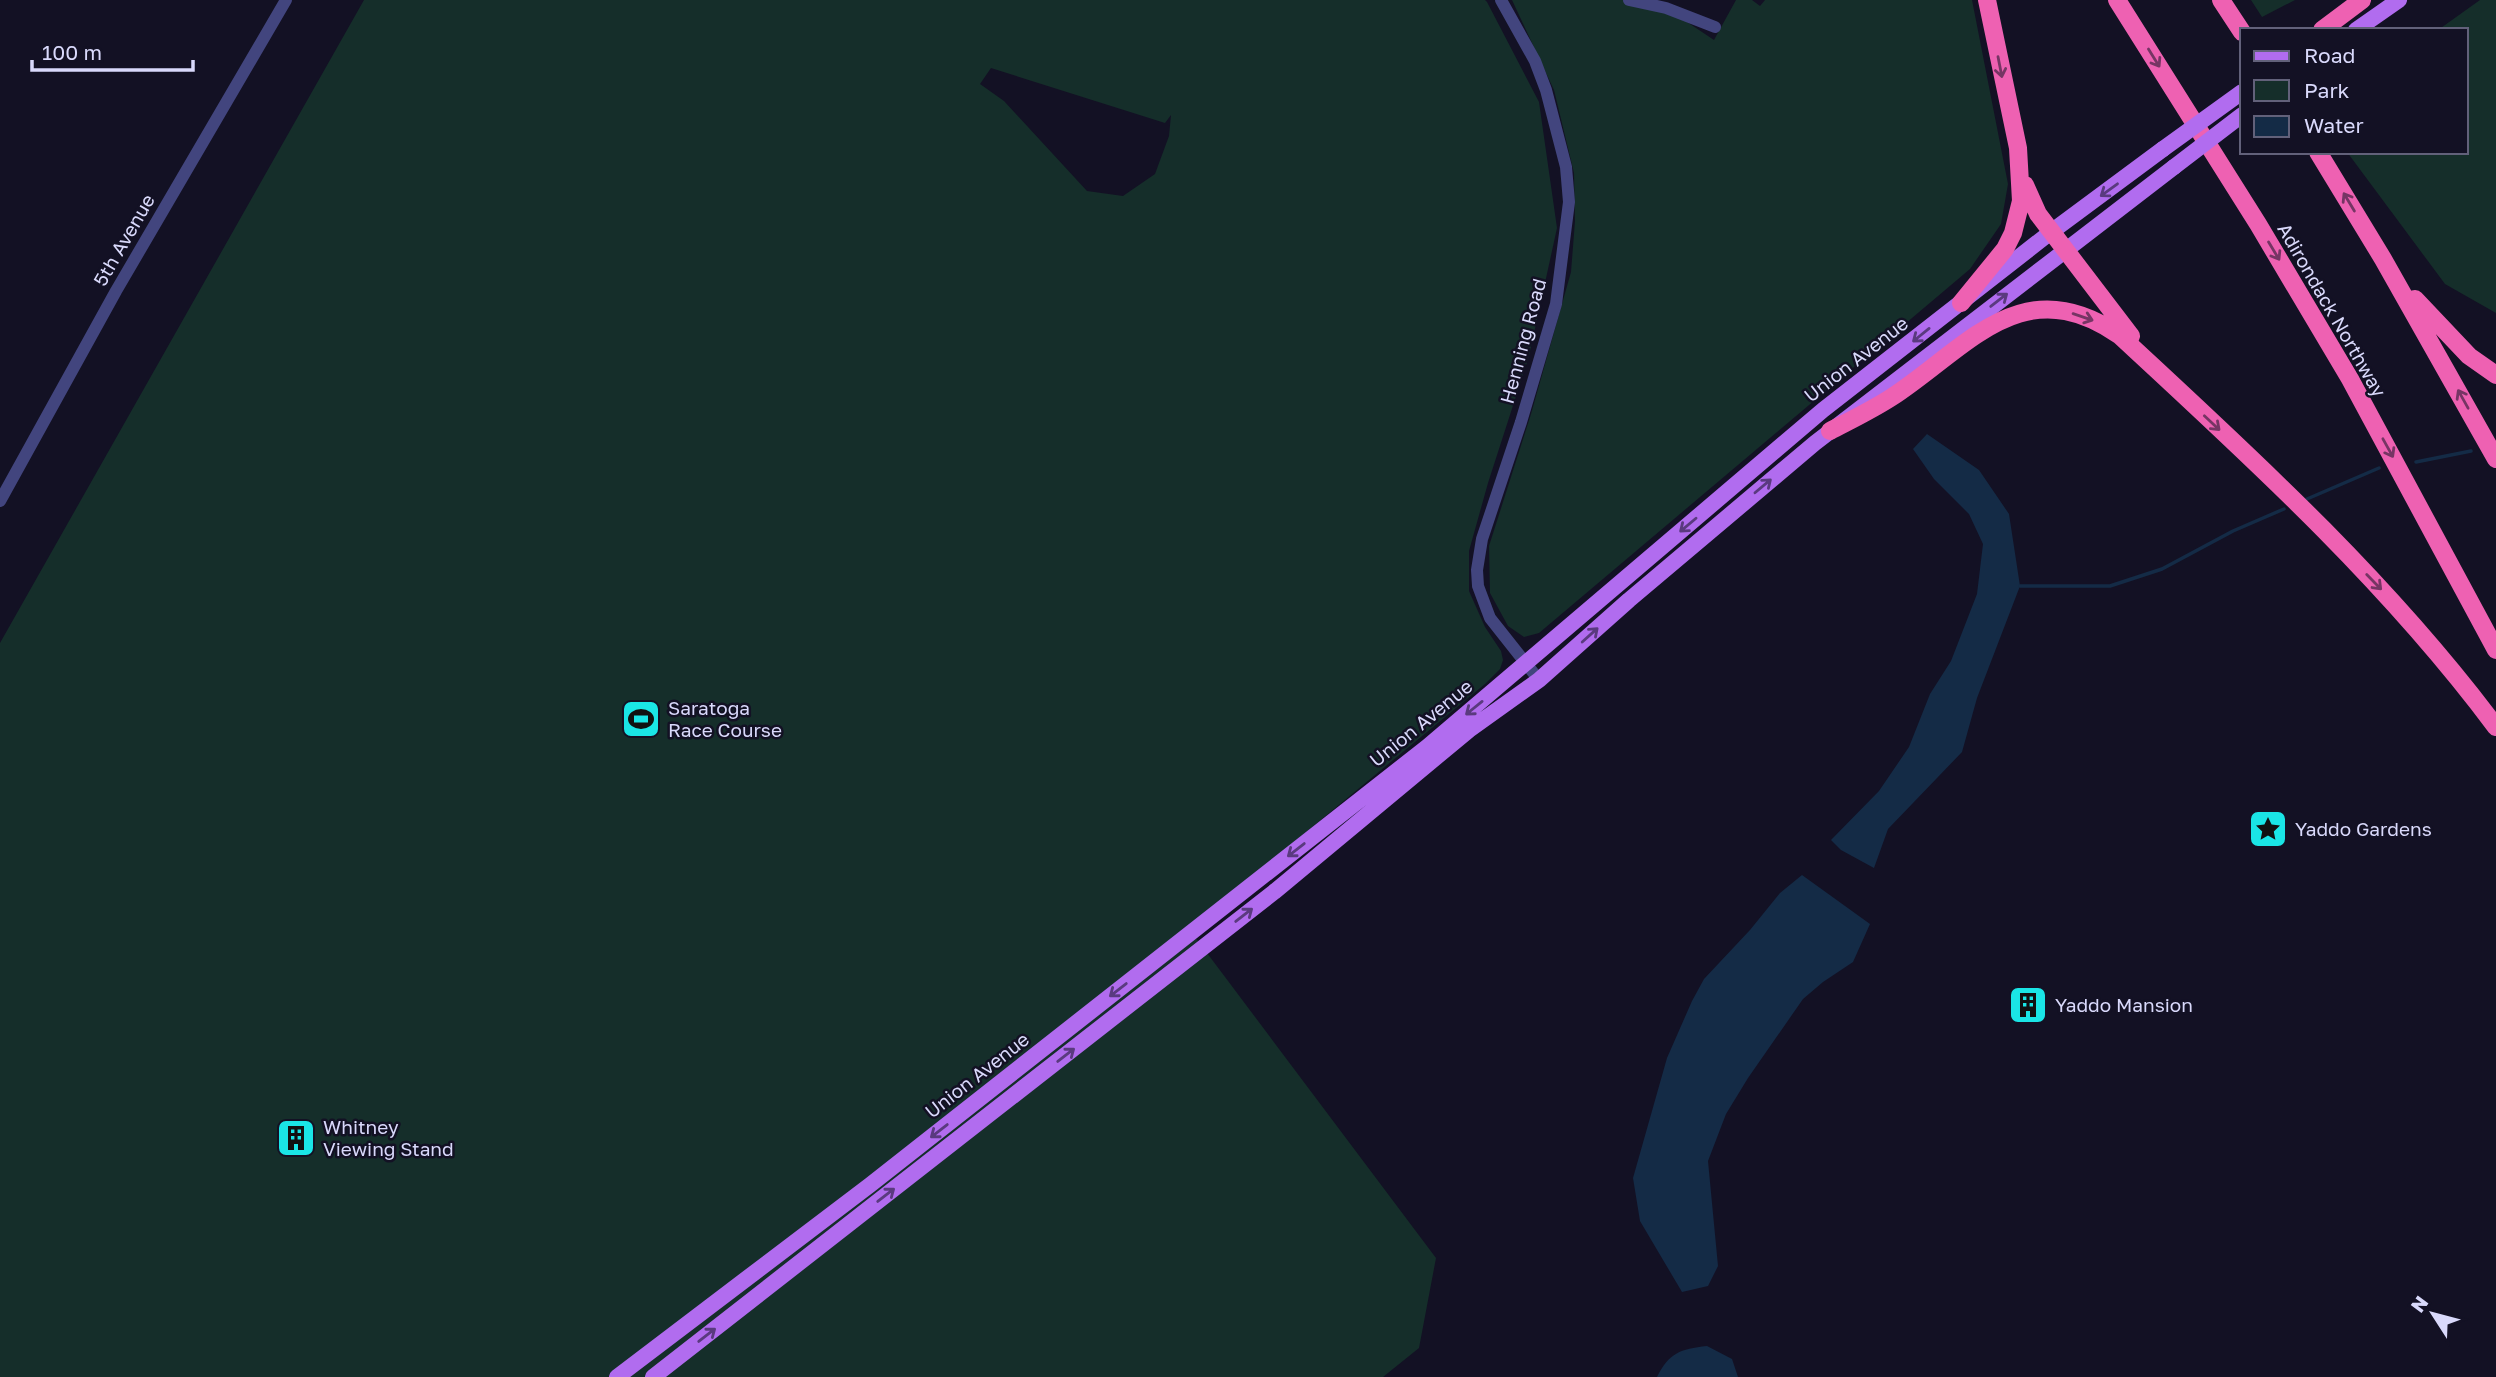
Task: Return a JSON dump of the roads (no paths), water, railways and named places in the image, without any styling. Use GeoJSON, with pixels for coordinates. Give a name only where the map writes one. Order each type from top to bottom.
{"type":"FeatureCollection","features":[{"type":"Feature","properties":{"kind":"highway"},"geometry":{"type":"LineString","coordinates":[[1987,0],[2021,168],[2031,203],[2162,376]]}},
{"type":"Feature","properties":{"kind":"highway","name":"Adirondack Northway"},"geometry":{"type":"LineString","coordinates":[[2117,0],[2258,224],[2350,379],[2496,650]]}},
{"type":"Feature","properties":{"kind":"highway"},"geometry":{"type":"LineString","coordinates":[[2221,0],[2240,29]]}},
{"type":"Feature","properties":{"kind":"highway"},"geometry":{"type":"LineString","coordinates":[[2325,28],[2362,0]]}},
{"type":"Feature","properties":{"kind":"highway"},"geometry":{"type":"LineString","coordinates":[[2319,154],[2383,259],[2496,459]]}},
{"type":"Feature","properties":{"kind":"highway"},"geometry":{"type":"LineString","coordinates":[[1961,303],[1994,264],[2012,233],[2021,201],[2021,168]]}},
{"type":"Feature","properties":{"kind":"highway"},"geometry":{"type":"LineString","coordinates":[[2383,259],[2451,339],[2480,365],[2496,375]]}},
{"type":"Feature","properties":{"kind":"highway"},"geometry":{"type":"LineString","coordinates":[[1830,431],[1892,397],[1975,333],[2010,316],[2064,311],[2097,322],[2119,335],[2308,515],[2378,586],[2422,634],[2496,727]]}},
{"type":"Feature","properties":{"kind":"main road"},"geometry":{"type":"LineString","coordinates":[[2335,28],[2375,0]]}},
{"type":"Feature","properties":{"kind":"main road"},"geometry":{"type":"LineString","coordinates":[[2359,28],[2399,0]]}},
{"type":"Feature","properties":{"kind":"main road","name":"Union Avenue"},"geometry":{"type":"LineString","coordinates":[[618,1377],[870,1185],[1427,747],[1798,431],[2051,232],[2240,93]]}},
{"type":"Feature","properties":{"kind":"main road","name":"Union Avenue"},"geometry":{"type":"LineString","coordinates":[[653,1377],[1274,892],[1469,730],[1539,680],[1701,538],[1830,431],[2240,117]]}},
{"type":"Feature","properties":{"kind":"street","name":"5th Avenue"},"geometry":{"type":"LineString","coordinates":[[0,501],[116,291],[285,0]]}},
{"type":"Feature","properties":{"kind":"street","name":"Henning Road"},"geometry":{"type":"LineString","coordinates":[[1501,0],[1535,61],[1546,90],[1566,167],[1569,202],[1556,304],[1482,539],[1477,570],[1478,586],[1490,618],[1539,680]]}},
{"type":"Feature","properties":{"kind":"street"},"geometry":{"type":"LineString","coordinates":[[1629,0],[1665,8],[1715,27]]}},
{"type":"Feature","properties":{"kind":"water"},"geometry":{"type":"Polygon","coordinates":[[[1927,434],[1979,470],[2009,514],[2020,586],[1977,698],[1962,752],[1888,829],[1874,868],[1841,850],[1831,840],[1879,791],[1909,747],[1930,694],[1951,661],[1977,594],[1983,544],[1969,514],[1934,479],[1913,449],[1927,434]]]}},
{"type":"Feature","properties":{"kind":"water"},"geometry":{"type":"Polygon","coordinates":[[[1802,875],[1870,924],[1853,962],[1803,999],[1726,1114],[1708,1161],[1718,1266],[1708,1286],[1682,1292],[1640,1221],[1633,1178],[1667,1058],[1704,979],[1780,893],[1802,875]]]}},
{"type":"Feature","properties":{"kind":"water"},"geometry":{"type":"Polygon","coordinates":[[[1707,1346],[1732,1359],[1738,1377],[1657,1377],[1671,1357],[1689,1349],[1707,1346]]]}},
{"type":"Feature","properties":{"kind":"waterway"},"geometry":{"type":"LineString","coordinates":[[2416,462],[2471,451]]}},
{"type":"Feature","properties":{"kind":"waterway"},"geometry":{"type":"LineString","coordinates":[[2307,499],[2379,468]]}},
{"type":"Feature","properties":{"kind":"waterway"},"geometry":{"type":"LineString","coordinates":[[2020,586],[2110,586],[2162,569],[2233,531],[2284,509]]}},
{"type":"Feature","properties":{"kind":"place","name":"Saratoga Race Course"},"geometry":{"type":"Point","coordinates":[641,719]}},
{"type":"Feature","properties":{"kind":"place","name":"Yaddo Gardens"},"geometry":{"type":"Point","coordinates":[2268,829]}},
{"type":"Feature","properties":{"kind":"place","name":"Yaddo Mansion"},"geometry":{"type":"Point","coordinates":[2028,1005]}},
{"type":"Feature","properties":{"kind":"place","name":"Whitney Viewing Stand"},"geometry":{"type":"Point","coordinates":[296,1138]}}]}
